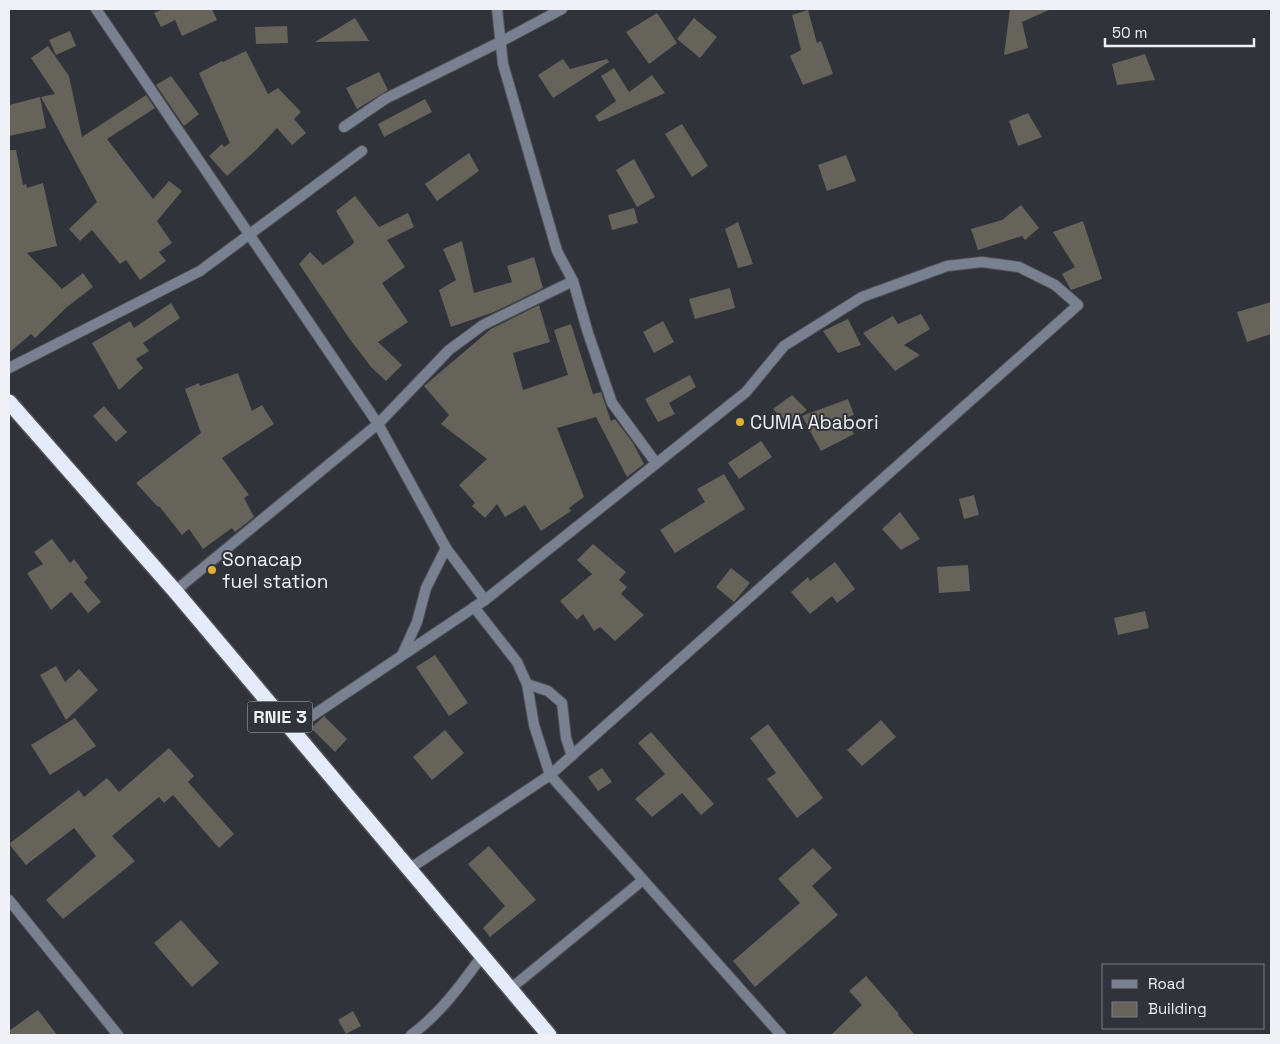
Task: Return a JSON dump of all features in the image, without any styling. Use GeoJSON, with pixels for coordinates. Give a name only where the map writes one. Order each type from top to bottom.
{"type":"FeatureCollection","features":[{"type":"Feature","properties":{"kind":"highway","name":"RNIE 3"},"geometry":{"type":"LineString","coordinates":[[9,402],[175,590],[549,1035]]}},
{"type":"Feature","properties":{"kind":"street"},"geometry":{"type":"LineString","coordinates":[[96,9],[378,424],[446,548],[485,600]]}},
{"type":"Feature","properties":{"kind":"street"},"geometry":{"type":"LineString","coordinates":[[497,9],[502,41],[503,64],[557,251],[573,281],[588,333],[612,403],[656,463]]}},
{"type":"Feature","properties":{"kind":"street"},"geometry":{"type":"LineString","coordinates":[[344,127],[385,98],[502,41],[562,9]]}},
{"type":"Feature","properties":{"kind":"street"},"geometry":{"type":"LineString","coordinates":[[9,368],[200,271],[362,151]]}},
{"type":"Feature","properties":{"kind":"street"},"geometry":{"type":"LineString","coordinates":[[291,730],[485,600],[746,392],[784,346],[862,297],[947,266],[982,262],[1019,267],[1055,285],[1078,305],[550,775],[409,870]]}},
{"type":"Feature","properties":{"kind":"street"},"geometry":{"type":"LineString","coordinates":[[175,590],[378,424],[449,350],[483,325],[573,281]]}},
{"type":"Feature","properties":{"kind":"street"},"geometry":{"type":"LineString","coordinates":[[402,656],[417,622],[426,588],[446,548]]}},
{"type":"Feature","properties":{"kind":"street"},"geometry":{"type":"LineString","coordinates":[[474,607],[517,662],[528,684],[534,725],[550,775],[781,1035]]}},
{"type":"Feature","properties":{"kind":"street"},"geometry":{"type":"LineString","coordinates":[[528,684],[548,691],[562,703],[566,738],[572,756]]}},
{"type":"Feature","properties":{"kind":"street"},"geometry":{"type":"LineString","coordinates":[[510,989],[643,880]]}},
{"type":"Feature","properties":{"kind":"street"},"geometry":{"type":"LineString","coordinates":[[9,900],[118,1035]]}},
{"type":"Feature","properties":{"kind":"street"},"geometry":{"type":"LineString","coordinates":[[411,1035],[423,1027],[456,992],[482,956]]}},
{"type":"Feature","properties":{"kind":"building"},"geometry":{"type":"Polygon","coordinates":[[[164,9],[212,9],[217,20],[182,36],[175,20],[161,27],[154,13],[164,9]]]}},
{"type":"Feature","properties":{"kind":"building"},"geometry":{"type":"Polygon","coordinates":[[[1010,9],[1051,9],[1022,22],[1028,48],[1004,55],[1010,9]]]}},
{"type":"Feature","properties":{"kind":"building"},"geometry":{"type":"Polygon","coordinates":[[[808,10],[817,43],[821,41],[833,74],[803,85],[790,56],[801,50],[792,15],[808,10]]]}},
{"type":"Feature","properties":{"kind":"building"},"geometry":{"type":"Polygon","coordinates":[[[657,13],[677,43],[649,64],[626,32],[657,13]]]}},
{"type":"Feature","properties":{"kind":"building"},"geometry":{"type":"Polygon","coordinates":[[[355,18],[369,41],[315,42],[355,18]]]}},
{"type":"Feature","properties":{"kind":"building"},"geometry":{"type":"Polygon","coordinates":[[[694,18],[717,37],[700,58],[677,39],[694,18]]]}},
{"type":"Feature","properties":{"kind":"building"},"geometry":{"type":"Polygon","coordinates":[[[287,26],[288,43],[256,44],[255,27],[287,26]]]}},
{"type":"Feature","properties":{"kind":"building"},"geometry":{"type":"Polygon","coordinates":[[[70,31],[76,46],[56,55],[49,40],[70,31]]]}},
{"type":"Feature","properties":{"kind":"building"},"geometry":{"type":"Polygon","coordinates":[[[48,46],[69,76],[82,137],[146,95],[155,108],[107,139],[153,199],[169,181],[182,191],[157,221],[172,243],[159,252],[166,261],[140,280],[126,260],[120,264],[92,230],[80,241],[69,229],[97,202],[41,97],[55,94],[31,58],[48,46]]]}},
{"type":"Feature","properties":{"kind":"building"},"geometry":{"type":"Polygon","coordinates":[[[246,51],[268,94],[278,88],[301,112],[294,119],[306,133],[292,145],[277,128],[227,176],[209,156],[222,144],[224,147],[230,143],[199,73],[246,51]]]}},
{"type":"Feature","properties":{"kind":"building"},"geometry":{"type":"Polygon","coordinates":[[[1145,54],[1155,80],[1117,85],[1112,64],[1145,54]]]}},
{"type":"Feature","properties":{"kind":"building"},"geometry":{"type":"Polygon","coordinates":[[[563,59],[570,69],[607,59],[609,62],[553,98],[538,75],[563,59]]]}},
{"type":"Feature","properties":{"kind":"building"},"geometry":{"type":"Polygon","coordinates":[[[614,68],[629,92],[652,75],[665,93],[599,122],[595,116],[616,101],[601,76],[614,68]]]}},
{"type":"Feature","properties":{"kind":"building"},"geometry":{"type":"Polygon","coordinates":[[[379,72],[388,90],[357,109],[346,88],[379,72]]]}},
{"type":"Feature","properties":{"kind":"building"},"geometry":{"type":"Polygon","coordinates":[[[171,76],[199,114],[184,126],[156,85],[171,76]]]}},
{"type":"Feature","properties":{"kind":"building"},"geometry":{"type":"Polygon","coordinates":[[[40,97],[46,128],[9,136],[9,105],[40,97]]]}},
{"type":"Feature","properties":{"kind":"building"},"geometry":{"type":"Polygon","coordinates":[[[425,99],[432,112],[384,137],[378,124],[425,99]]]}},
{"type":"Feature","properties":{"kind":"building"},"geometry":{"type":"Polygon","coordinates":[[[1028,113],[1042,137],[1018,146],[1009,121],[1028,113]]]}},
{"type":"Feature","properties":{"kind":"building"},"geometry":{"type":"Polygon","coordinates":[[[682,124],[708,166],[692,177],[665,134],[682,124]]]}},
{"type":"Feature","properties":{"kind":"building"},"geometry":{"type":"Polygon","coordinates":[[[9,150],[16,150],[23,185],[26,184],[27,188],[43,183],[57,246],[27,253],[62,289],[83,273],[93,287],[67,307],[35,338],[31,334],[9,353],[9,150]]]}},
{"type":"Feature","properties":{"kind":"building"},"geometry":{"type":"Polygon","coordinates":[[[469,153],[479,171],[437,201],[425,184],[469,153]]]}},
{"type":"Feature","properties":{"kind":"building"},"geometry":{"type":"Polygon","coordinates":[[[846,155],[856,181],[827,191],[818,165],[846,155]]]}},
{"type":"Feature","properties":{"kind":"building"},"geometry":{"type":"Polygon","coordinates":[[[634,159],[655,197],[637,207],[616,170],[634,159]]]}},
{"type":"Feature","properties":{"kind":"building"},"geometry":{"type":"Polygon","coordinates":[[[355,196],[379,227],[408,213],[414,227],[387,240],[405,267],[382,283],[408,322],[378,342],[402,365],[386,381],[371,367],[349,338],[299,264],[310,252],[323,265],[352,245],[354,242],[336,211],[355,196]]]}},
{"type":"Feature","properties":{"kind":"building"},"geometry":{"type":"Polygon","coordinates":[[[1021,205],[1039,228],[1025,240],[1022,236],[978,250],[971,229],[1002,220],[1021,205]]]}},
{"type":"Feature","properties":{"kind":"building"},"geometry":{"type":"Polygon","coordinates":[[[634,208],[638,223],[612,230],[608,215],[634,208]]]}},
{"type":"Feature","properties":{"kind":"building"},"geometry":{"type":"Polygon","coordinates":[[[1083,221],[1102,279],[1071,290],[1062,274],[1075,267],[1053,232],[1083,221]]]}},
{"type":"Feature","properties":{"kind":"building"},"geometry":{"type":"Polygon","coordinates":[[[738,222],[753,264],[738,268],[725,229],[738,222]]]}},
{"type":"Feature","properties":{"kind":"building"},"geometry":{"type":"Polygon","coordinates":[[[462,241],[474,293],[512,282],[507,266],[534,257],[543,288],[494,312],[451,327],[439,290],[456,280],[443,249],[462,241]]]}},
{"type":"Feature","properties":{"kind":"building"},"geometry":{"type":"Polygon","coordinates":[[[730,288],[735,308],[695,319],[689,299],[730,288]]]}},
{"type":"Feature","properties":{"kind":"building"},"geometry":{"type":"Polygon","coordinates":[[[1271,302],[1271,334],[1247,342],[1237,312],[1271,302]]]}},
{"type":"Feature","properties":{"kind":"building"},"geometry":{"type":"Polygon","coordinates":[[[171,303],[180,318],[143,343],[149,351],[136,359],[143,368],[119,390],[92,343],[130,321],[134,328],[171,303]]]}},
{"type":"Feature","properties":{"kind":"building"},"geometry":{"type":"Polygon","coordinates":[[[539,305],[550,342],[513,353],[523,390],[568,375],[554,330],[571,324],[593,394],[601,392],[611,421],[615,419],[633,443],[644,464],[627,477],[596,417],[557,428],[584,497],[569,508],[571,511],[541,531],[525,505],[505,517],[497,504],[485,518],[472,506],[475,503],[459,485],[487,459],[441,424],[449,415],[424,386],[491,329],[539,305]]]}},
{"type":"Feature","properties":{"kind":"building"},"geometry":{"type":"Polygon","coordinates":[[[921,314],[930,329],[904,345],[920,355],[895,371],[863,333],[893,316],[898,324],[921,314]]]}},
{"type":"Feature","properties":{"kind":"building"},"geometry":{"type":"Polygon","coordinates":[[[848,319],[861,345],[838,353],[823,331],[848,319]]]}},
{"type":"Feature","properties":{"kind":"building"},"geometry":{"type":"Polygon","coordinates":[[[663,321],[674,342],[654,353],[643,332],[663,321]]]}},
{"type":"Feature","properties":{"kind":"building"},"geometry":{"type":"Polygon","coordinates":[[[238,373],[252,411],[262,405],[274,424],[222,458],[249,495],[244,498],[254,517],[235,532],[232,528],[203,549],[189,529],[182,535],[159,506],[136,483],[201,433],[185,389],[199,383],[200,386],[238,373]]]}},
{"type":"Feature","properties":{"kind":"building"},"geometry":{"type":"Polygon","coordinates":[[[690,375],[696,387],[669,403],[675,414],[658,422],[645,399],[690,375]]]}},
{"type":"Feature","properties":{"kind":"building"},"geometry":{"type":"Polygon","coordinates":[[[792,395],[807,410],[788,423],[773,409],[792,395]]]}},
{"type":"Feature","properties":{"kind":"building"},"geometry":{"type":"Polygon","coordinates":[[[848,399],[854,415],[845,418],[854,434],[821,451],[802,416],[848,399]]]}},
{"type":"Feature","properties":{"kind":"building"},"geometry":{"type":"Polygon","coordinates":[[[104,406],[127,432],[116,442],[93,416],[104,406]]]}},
{"type":"Feature","properties":{"kind":"building"},"geometry":{"type":"Polygon","coordinates":[[[761,441],[772,457],[739,479],[728,463],[761,441]]]}},
{"type":"Feature","properties":{"kind":"building"},"geometry":{"type":"Polygon","coordinates":[[[724,474],[745,509],[675,553],[660,530],[705,502],[697,489],[724,474]]]}},
{"type":"Feature","properties":{"kind":"building"},"geometry":{"type":"Polygon","coordinates":[[[974,495],[979,515],[964,519],[959,499],[974,495]]]}},
{"type":"Feature","properties":{"kind":"building"},"geometry":{"type":"Polygon","coordinates":[[[900,512],[920,539],[901,550],[882,529],[900,512]]]}},
{"type":"Feature","properties":{"kind":"building"},"geometry":{"type":"Polygon","coordinates":[[[52,539],[70,563],[74,559],[88,578],[84,582],[101,602],[88,613],[71,592],[51,610],[27,573],[43,564],[34,552],[52,539]]]}},
{"type":"Feature","properties":{"kind":"building"},"geometry":{"type":"Polygon","coordinates":[[[593,544],[626,572],[619,580],[627,587],[621,594],[644,615],[615,641],[600,627],[594,631],[583,614],[577,620],[560,601],[592,574],[577,560],[593,544]]]}},
{"type":"Feature","properties":{"kind":"building"},"geometry":{"type":"Polygon","coordinates":[[[835,562],[855,589],[837,603],[832,596],[810,614],[791,592],[808,577],[810,581],[835,562]]]}},
{"type":"Feature","properties":{"kind":"building"},"geometry":{"type":"Polygon","coordinates":[[[968,565],[970,591],[939,593],[937,567],[968,565]]]}},
{"type":"Feature","properties":{"kind":"building"},"geometry":{"type":"Polygon","coordinates":[[[731,568],[750,583],[734,602],[716,587],[731,568]]]}},
{"type":"Feature","properties":{"kind":"building"},"geometry":{"type":"Polygon","coordinates":[[[1145,611],[1149,628],[1118,635],[1114,618],[1145,611]]]}},
{"type":"Feature","properties":{"kind":"building"},"geometry":{"type":"Polygon","coordinates":[[[435,655],[468,703],[449,716],[416,667],[435,655]]]}},
{"type":"Feature","properties":{"kind":"building"},"geometry":{"type":"Polygon","coordinates":[[[56,666],[65,682],[79,669],[98,690],[66,720],[40,675],[56,666]]]}},
{"type":"Feature","properties":{"kind":"building"},"geometry":{"type":"Polygon","coordinates":[[[324,716],[347,739],[335,752],[311,728],[324,716]]]}},
{"type":"Feature","properties":{"kind":"building"},"geometry":{"type":"Polygon","coordinates":[[[75,718],[96,746],[50,775],[31,745],[75,718]]]}},
{"type":"Feature","properties":{"kind":"building"},"geometry":{"type":"Polygon","coordinates":[[[881,720],[896,737],[862,766],[847,750],[881,720]]]}},
{"type":"Feature","properties":{"kind":"building"},"geometry":{"type":"Polygon","coordinates":[[[768,724],[823,798],[797,818],[767,779],[776,773],[750,738],[768,724]]]}},
{"type":"Feature","properties":{"kind":"building"},"geometry":{"type":"Polygon","coordinates":[[[445,730],[464,753],[432,780],[413,757],[445,730]]]}},
{"type":"Feature","properties":{"kind":"building"},"geometry":{"type":"Polygon","coordinates":[[[651,732],[714,804],[701,815],[682,793],[652,817],[635,799],[665,774],[638,743],[651,732]]]}},
{"type":"Feature","properties":{"kind":"building"},"geometry":{"type":"Polygon","coordinates":[[[169,748],[194,776],[188,782],[234,834],[219,848],[173,795],[164,803],[159,797],[112,836],[135,861],[63,919],[46,900],[96,856],[74,828],[26,865],[9,844],[79,790],[84,797],[107,778],[119,792],[169,748]]]}},
{"type":"Feature","properties":{"kind":"building"},"geometry":{"type":"Polygon","coordinates":[[[602,768],[612,782],[598,791],[588,777],[602,768]]]}},
{"type":"Feature","properties":{"kind":"building"},"geometry":{"type":"Polygon","coordinates":[[[489,846],[536,900],[490,937],[483,928],[505,906],[468,864],[489,846]]]}},
{"type":"Feature","properties":{"kind":"building"},"geometry":{"type":"Polygon","coordinates":[[[813,848],[832,868],[812,886],[838,915],[755,987],[733,961],[800,903],[778,879],[813,848]]]}},
{"type":"Feature","properties":{"kind":"building"},"geometry":{"type":"Polygon","coordinates":[[[181,920],[219,963],[192,987],[154,943],[181,920]]]}},
{"type":"Feature","properties":{"kind":"building"},"geometry":{"type":"Polygon","coordinates":[[[866,976],[915,1035],[831,1035],[862,1005],[849,991],[866,976]]]}},
{"type":"Feature","properties":{"kind":"building"},"geometry":{"type":"Polygon","coordinates":[[[38,1010],[57,1035],[9,1035],[9,1031],[38,1010]]]}},
{"type":"Feature","properties":{"kind":"building"},"geometry":{"type":"Polygon","coordinates":[[[353,1011],[361,1026],[346,1034],[338,1020],[353,1011]]]}},
{"type":"Feature","properties":{"kind":"place","name":"CUMA Ababori"},"geometry":{"type":"Point","coordinates":[740,422]}},
{"type":"Feature","properties":{"kind":"place","name":"Sonacap fuel station"},"geometry":{"type":"Point","coordinates":[212,570]}}]}
